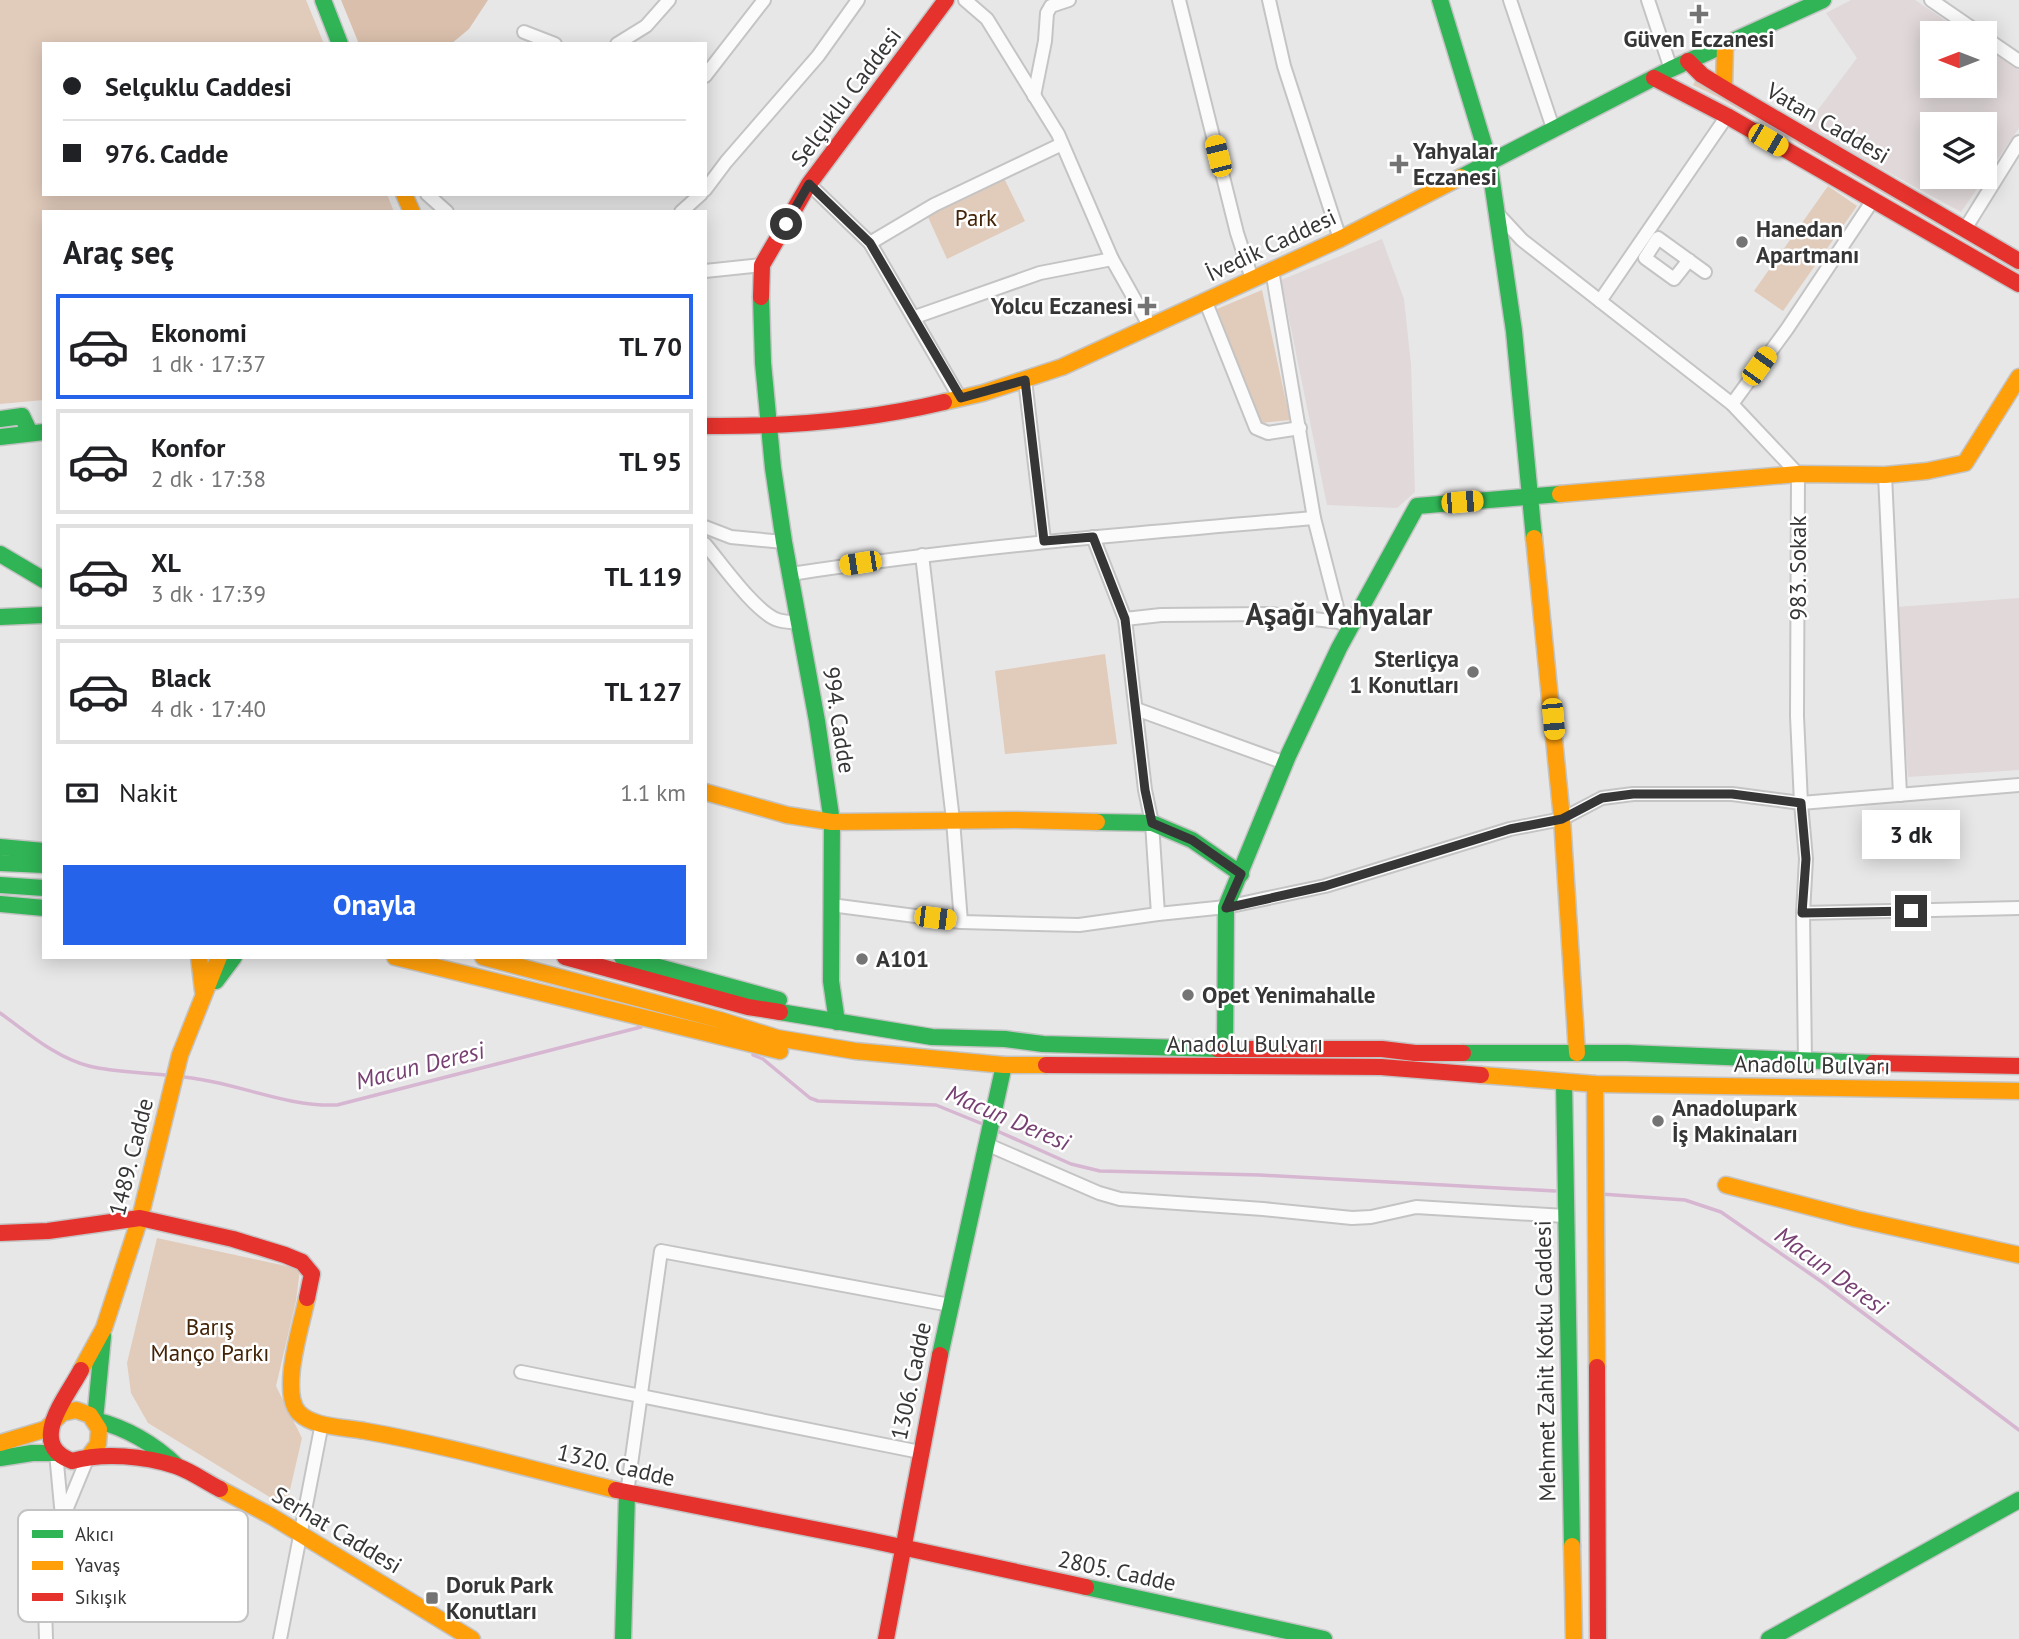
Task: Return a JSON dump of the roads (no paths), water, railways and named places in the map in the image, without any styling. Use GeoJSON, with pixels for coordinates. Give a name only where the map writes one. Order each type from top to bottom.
{"type":"FeatureCollection","features":[{"type":"Feature","properties":{"kind":"main road"},"geometry":{"type":"LineString","coordinates":[[323,0],[339,42]]}},
{"type":"Feature","properties":{"kind":"main road","name":"Selçuklu Caddesi"},"geometry":{"type":"LineString","coordinates":[[762,265],[809,184],[946,0]]}},
{"type":"Feature","properties":{"kind":"main road"},"geometry":{"type":"LineString","coordinates":[[1440,0],[1489,161],[1514,331],[1562,819],[1577,1053]]}},
{"type":"Feature","properties":{"kind":"main road","name":"İvedik Caddesi"},"geometry":{"type":"LineString","coordinates":[[707,426],[770,426],[863,418],[961,398],[1062,367],[1340,239],[1671,69],[1823,0]]}},
{"type":"Feature","properties":{"kind":"main road"},"geometry":{"type":"LineString","coordinates":[[1724,88],[1725,45]]}},
{"type":"Feature","properties":{"kind":"main road","name":"Vatan Caddesi"},"geometry":{"type":"LineString","coordinates":[[1688,61],[1702,75],[2019,261]]}},
{"type":"Feature","properties":{"kind":"main road","name":"Vatan Caddesi"},"geometry":{"type":"LineString","coordinates":[[1654,78],[2019,284]]}},
{"type":"Feature","properties":{"kind":"main road"},"geometry":{"type":"LineString","coordinates":[[762,265],[762,352],[770,426]]}},
{"type":"Feature","properties":{"kind":"main road"},"geometry":{"type":"LineString","coordinates":[[1225,1049],[1226,908],[1285,763],[1347,623],[1417,506],[1798,474],[1885,475],[1927,471],[1965,463],[2019,377]]}},
{"type":"Feature","properties":{"kind":"main road"},"geometry":{"type":"LineString","coordinates":[[0,419],[22,416],[37,432]]}},
{"type":"Feature","properties":{"kind":"main road","name":"994. Cadde"},"geometry":{"type":"LineString","coordinates":[[770,426],[784,542],[817,721],[832,822],[831,981],[837,1022]]}},
{"type":"Feature","properties":{"kind":"main road"},"geometry":{"type":"LineString","coordinates":[[0,437],[37,432]]}},
{"type":"Feature","properties":{"kind":"main road"},"geometry":{"type":"LineString","coordinates":[[0,554],[42,579]]}},
{"type":"Feature","properties":{"kind":"main road"},"geometry":{"type":"LineString","coordinates":[[0,617],[42,615]]}},
{"type":"Feature","properties":{"kind":"main road"},"geometry":{"type":"LineString","coordinates":[[707,793],[786,815],[832,822],[953,820],[1152,823],[1192,840],[1241,874]]}},
{"type":"Feature","properties":{"kind":"main road"},"geometry":{"type":"LineString","coordinates":[[0,847],[42,851]]}},
{"type":"Feature","properties":{"kind":"main road"},"geometry":{"type":"LineString","coordinates":[[0,863],[42,865]]}},
{"type":"Feature","properties":{"kind":"main road"},"geometry":{"type":"LineString","coordinates":[[0,885],[42,888]]}},
{"type":"Feature","properties":{"kind":"main road"},"geometry":{"type":"LineString","coordinates":[[0,904],[42,908]]}},
{"type":"Feature","properties":{"kind":"main road"},"geometry":{"type":"LineString","coordinates":[[199,959],[204,998]]}},
{"type":"Feature","properties":{"kind":"main road","name":"1489. Cadde"},"geometry":{"type":"LineString","coordinates":[[56,1418],[104,1328],[140,1218],[180,1055],[218,959]]}},
{"type":"Feature","properties":{"kind":"main road","name":"1489. Cadde"},"geometry":{"type":"LineString","coordinates":[[204,998],[233,959]]}},
{"type":"Feature","properties":{"kind":"main road"},"geometry":{"type":"LineString","coordinates":[[403,959],[765,1049],[806,1054],[855,1051]]}},
{"type":"Feature","properties":{"kind":"main road","name":"Anadolu Bulvarı"},"geometry":{"type":"LineString","coordinates":[[491,959],[720,1020],[777,1038],[855,1051],[1004,1065],[1381,1067],[1595,1084],[2019,1091]]}},
{"type":"Feature","properties":{"kind":"main road","name":"Anadolu Bulvarı"},"geometry":{"type":"LineString","coordinates":[[572,959],[748,1007],[932,1037],[1005,1039],[1043,1044],[1225,1049],[1382,1049],[1415,1053],[1627,1053],[1805,1062],[2019,1066]]}},
{"type":"Feature","properties":{"kind":"main road"},"geometry":{"type":"LineString","coordinates":[[629,959],[788,1003],[837,1022]]}},
{"type":"Feature","properties":{"kind":"main road","name":"1306. Cadde"},"geometry":{"type":"LineString","coordinates":[[886,1639],[901,1547],[950,1305],[1004,1065]]}},
{"type":"Feature","properties":{"kind":"main road","name":"Mehmet Zahit Kotku Caddesi"},"geometry":{"type":"LineString","coordinates":[[1564,1082],[1574,1639]]}},
{"type":"Feature","properties":{"kind":"main road"},"geometry":{"type":"LineString","coordinates":[[1595,1084],[1598,1639]]}},
{"type":"Feature","properties":{"kind":"main road"},"geometry":{"type":"LineString","coordinates":[[1726,1185],[1857,1219],[2019,1255]]}},
{"type":"Feature","properties":{"kind":"main road"},"geometry":{"type":"LineString","coordinates":[[0,1233],[48,1231],[140,1218],[233,1239],[302,1262],[312,1273],[293,1364],[290,1392],[298,1412],[322,1423]]}},
{"type":"Feature","properties":{"kind":"main road","name":"1489. Cadde"},"geometry":{"type":"LineString","coordinates":[[95,1420],[104,1328]]}},
{"type":"Feature","properties":{"kind":"main road"},"geometry":{"type":"LineString","coordinates":[[0,1443],[46,1429],[68,1410],[76,1410],[95,1420],[100,1436],[95,1451],[89,1457]]}},
{"type":"Feature","properties":{"kind":"main road"},"geometry":{"type":"LineString","coordinates":[[56,1418],[49,1433],[50,1444],[56,1453]]}},
{"type":"Feature","properties":{"kind":"main road"},"geometry":{"type":"LineString","coordinates":[[95,1420],[110,1423],[158,1447],[177,1466]]}},
{"type":"Feature","properties":{"kind":"main road","name":"1320. Cadde"},"geometry":{"type":"LineString","coordinates":[[322,1423],[389,1435],[626,1493],[901,1547]]}},
{"type":"Feature","properties":{"kind":"main road"},"geometry":{"type":"LineString","coordinates":[[0,1458],[32,1453],[56,1453],[72,1461],[89,1457],[130,1457],[177,1466]]}},
{"type":"Feature","properties":{"kind":"main road","name":"Serhat Caddesi"},"geometry":{"type":"LineString","coordinates":[[177,1466],[299,1533],[472,1639]]}},
{"type":"Feature","properties":{"kind":"main road"},"geometry":{"type":"LineString","coordinates":[[623,1639],[626,1493]]}},
{"type":"Feature","properties":{"kind":"main road"},"geometry":{"type":"LineString","coordinates":[[1769,1639],[2019,1500]]}},
{"type":"Feature","properties":{"kind":"main road","name":"2805. Cadde"},"geometry":{"type":"LineString","coordinates":[[901,1547],[1324,1639]]}},
{"type":"Feature","properties":{"kind":"street"},"geometry":{"type":"LineString","coordinates":[[620,42],[646,26],[669,0]]}},
{"type":"Feature","properties":{"kind":"street"},"geometry":{"type":"LineString","coordinates":[[707,73],[764,0]]}},
{"type":"Feature","properties":{"kind":"street"},"geometry":{"type":"LineString","coordinates":[[707,187],[818,56],[858,0]]}},
{"type":"Feature","properties":{"kind":"street"},"geometry":{"type":"LineString","coordinates":[[965,0],[986,19],[1062,144],[1112,259],[1149,325]]}},
{"type":"Feature","properties":{"kind":"street"},"geometry":{"type":"LineString","coordinates":[[1034,96],[1045,41],[1047,13],[1051,6],[1069,0]]}},
{"type":"Feature","properties":{"kind":"street"},"geometry":{"type":"LineString","coordinates":[[1179,0],[1237,233],[1252,279]]}},
{"type":"Feature","properties":{"kind":"street"},"geometry":{"type":"LineString","coordinates":[[1269,0],[1284,66],[1340,239]]}},
{"type":"Feature","properties":{"kind":"street"},"geometry":{"type":"LineString","coordinates":[[1510,0],[1553,128]]}},
{"type":"Feature","properties":{"kind":"street"},"geometry":{"type":"LineString","coordinates":[[1648,0],[1671,69]]}},
{"type":"Feature","properties":{"kind":"street"},"geometry":{"type":"LineString","coordinates":[[1931,0],[1962,21]]}},
{"type":"Feature","properties":{"kind":"street"},"geometry":{"type":"LineString","coordinates":[[524,32],[550,42]]}},
{"type":"Feature","properties":{"kind":"street"},"geometry":{"type":"LineString","coordinates":[[1997,46],[2019,61]]}},
{"type":"Feature","properties":{"kind":"street"},"geometry":{"type":"LineString","coordinates":[[1600,301],[1727,117]]}},
{"type":"Feature","properties":{"kind":"street"},"geometry":{"type":"LineString","coordinates":[[1965,229],[2019,142]]}},
{"type":"Feature","properties":{"kind":"street"},"geometry":{"type":"LineString","coordinates":[[870,243],[934,205],[1062,144]]}},
{"type":"Feature","properties":{"kind":"street"},"geometry":{"type":"LineString","coordinates":[[809,184],[870,243],[961,398]]}},
{"type":"Feature","properties":{"kind":"street"},"geometry":{"type":"LineString","coordinates":[[430,196],[445,210]]}},
{"type":"Feature","properties":{"kind":"street"},"geometry":{"type":"LineString","coordinates":[[683,210],[699,196]]}},
{"type":"Feature","properties":{"kind":"street"},"geometry":{"type":"LineString","coordinates":[[1732,404],[1787,329],[1873,200]]}},
{"type":"Feature","properties":{"kind":"street"},"geometry":{"type":"LineString","coordinates":[[1496,212],[1522,240],[1732,404],[1798,474]]}},
{"type":"Feature","properties":{"kind":"street"},"geometry":{"type":"LineString","coordinates":[[915,317],[1040,273],[1112,259]]}},
{"type":"Feature","properties":{"kind":"street"},"geometry":{"type":"LineString","coordinates":[[1689,260],[1705,272]]}},
{"type":"Feature","properties":{"kind":"street"},"geometry":{"type":"LineString","coordinates":[[707,271],[762,265]]}},
{"type":"Feature","properties":{"kind":"street"},"geometry":{"type":"LineString","coordinates":[[1125,619],[1161,615],[1270,614],[1347,623],[1314,518],[1272,270]]}},
{"type":"Feature","properties":{"kind":"street"},"geometry":{"type":"LineString","coordinates":[[1205,300],[1256,428],[1268,433],[1300,428]]}},
{"type":"Feature","properties":{"kind":"street"},"geometry":{"type":"LineString","coordinates":[[1025,380],[1044,541]]}},
{"type":"Feature","properties":{"kind":"street","name":"983. Sokak"},"geometry":{"type":"LineString","coordinates":[[1798,474],[1797,716],[1806,859],[1802,913],[1805,1062]]}},
{"type":"Feature","properties":{"kind":"street"},"geometry":{"type":"LineString","coordinates":[[1885,475],[1900,795]]}},
{"type":"Feature","properties":{"kind":"street"},"geometry":{"type":"LineString","coordinates":[[791,574],[1044,541],[1314,518]]}},
{"type":"Feature","properties":{"kind":"street"},"geometry":{"type":"LineString","coordinates":[[707,528],[731,537],[784,542]]}},
{"type":"Feature","properties":{"kind":"street"},"geometry":{"type":"LineString","coordinates":[[1093,537],[1125,619],[1145,790],[1152,823],[1158,914]]}},
{"type":"Feature","properties":{"kind":"street"},"geometry":{"type":"LineString","coordinates":[[707,546],[767,614],[778,620],[800,623]]}},
{"type":"Feature","properties":{"kind":"street"},"geometry":{"type":"LineString","coordinates":[[922,555],[953,820],[961,922]]}},
{"type":"Feature","properties":{"kind":"street"},"geometry":{"type":"LineString","coordinates":[[1136,709],[1285,763]]}},
{"type":"Feature","properties":{"kind":"street"},"geometry":{"type":"LineString","coordinates":[[831,905],[961,922],[1079,925],[1226,908],[1325,886],[1510,829],[1562,819],[1602,798],[1633,794],[1732,794],[1801,803],[2019,785]]}},
{"type":"Feature","properties":{"kind":"street"},"geometry":{"type":"LineString","coordinates":[[1802,913],[2019,908]]}},
{"type":"Feature","properties":{"kind":"street"},"geometry":{"type":"LineString","coordinates":[[989,1133],[1099,1193],[1120,1199],[1352,1218],[1416,1208],[1565,1216]]}},
{"type":"Feature","properties":{"kind":"street"},"geometry":{"type":"LineString","coordinates":[[626,1493],[661,1251],[950,1305]]}},
{"type":"Feature","properties":{"kind":"street"},"geometry":{"type":"LineString","coordinates":[[521,1372],[920,1452]]}},
{"type":"Feature","properties":{"kind":"street"},"geometry":{"type":"LineString","coordinates":[[280,1639],[322,1423]]}},
{"type":"Feature","properties":{"kind":"street"},"geometry":{"type":"LineString","coordinates":[[56,1453],[61,1510]]}},
{"type":"Feature","properties":{"kind":"street"},"geometry":{"type":"LineString","coordinates":[[66,1510],[89,1457]]}},
{"type":"Feature","properties":{"kind":"waterway","name":"Macun Deresi"},"geometry":{"type":"LineString","coordinates":[[0,1013],[42,1044],[77,1062],[107,1070],[165,1075]]}},
{"type":"Feature","properties":{"kind":"waterway","name":"Macun Deresi"},"geometry":{"type":"LineString","coordinates":[[184,1077],[298,1102],[337,1105],[641,1027]]}},
{"type":"Feature","properties":{"kind":"waterway","name":"Macun Deresi"},"geometry":{"type":"LineString","coordinates":[[753,1055],[763,1059],[810,1098],[818,1101],[936,1105],[985,1125]]}},
{"type":"Feature","properties":{"kind":"waterway","name":"Macun Deresi"},"geometry":{"type":"LineString","coordinates":[[995,1130],[1071,1164],[1100,1171],[1260,1175],[1555,1191]]}},
{"type":"Feature","properties":{"kind":"waterway","name":"Macun Deresi"},"geometry":{"type":"LineString","coordinates":[[1601,1194],[1685,1200],[1721,1212],[1822,1282],[2019,1430]]}},
{"type":"Feature","properties":{"kind":"place","name":"Güven Eczanesi"},"geometry":{"type":"Point","coordinates":[1699,14]}},
{"type":"Feature","properties":{"kind":"place","name":"Yahyalar Eczanesi"},"geometry":{"type":"Point","coordinates":[1399,164]}},
{"type":"Feature","properties":{"kind":"place","name":"Hanedan Apartmanı"},"geometry":{"type":"Point","coordinates":[1742,242]}},
{"type":"Feature","properties":{"kind":"place","name":"Yolcu Eczanesi"},"geometry":{"type":"Point","coordinates":[1147,306]}},
{"type":"Feature","properties":{"kind":"place","name":"Sterliçya 1 Konutları"},"geometry":{"type":"Point","coordinates":[1473,672]}},
{"type":"Feature","properties":{"kind":"place","name":"A101"},"geometry":{"type":"Point","coordinates":[862,959]}},
{"type":"Feature","properties":{"kind":"place","name":"Opet Yenimahalle"},"geometry":{"type":"Point","coordinates":[1188,995]}},
{"type":"Feature","properties":{"kind":"place","name":"Anadolupark İş Makinaları"},"geometry":{"type":"Point","coordinates":[1658,1121]}},
{"type":"Feature","properties":{"kind":"place","name":"Doruk Park Konutları"},"geometry":{"type":"Point","coordinates":[432,1598]}},
{"type":"Feature","properties":{"kind":"district","name":"Aşağı Yahyalar"},"geometry":{"type":"Point","coordinates":[1339,615]}},
{"type":"Feature","properties":{"kind":"park label","name":"Park"},"geometry":{"type":"Point","coordinates":[976,218]}},
{"type":"Feature","properties":{"kind":"park label","name":"Barış Manço Parkı"},"geometry":{"type":"Point","coordinates":[210,1340]}}]}
